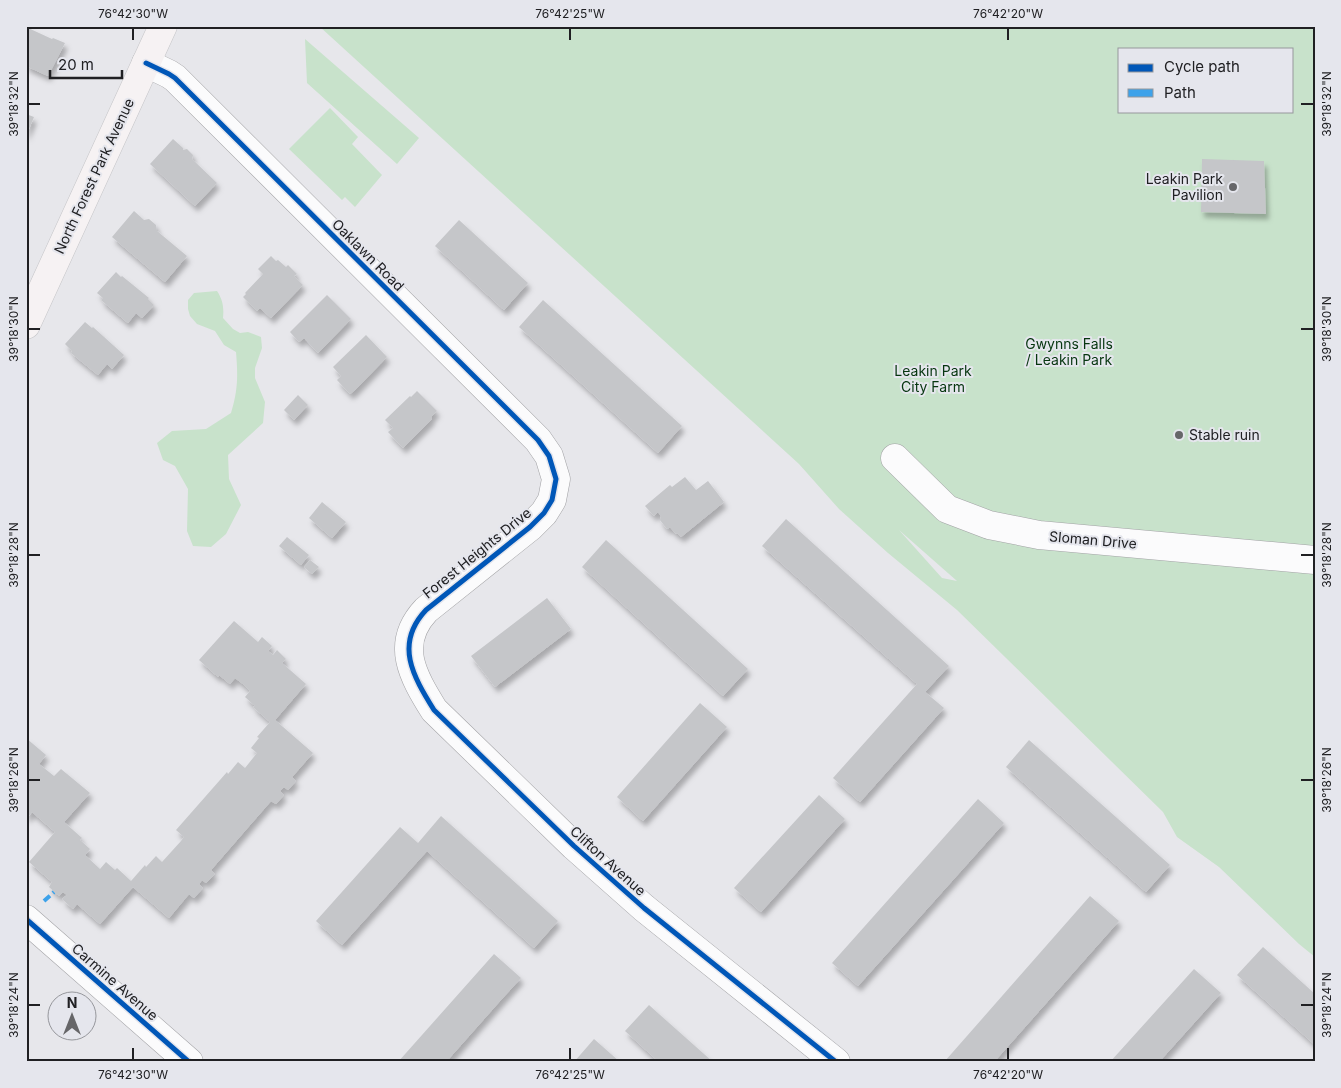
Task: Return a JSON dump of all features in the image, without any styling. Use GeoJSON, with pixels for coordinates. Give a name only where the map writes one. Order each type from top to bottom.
{"type":"FeatureCollection","features":[{"type":"Feature","properties":{"kind":"main road","name":"North Forest Park Avenue"},"geometry":{"type":"LineString","coordinates":[[26,325],[32,294],[146,64],[162,26]]}},
{"type":"Feature","properties":{"kind":"street","name":"Oaklawn Road"},"geometry":{"type":"LineString","coordinates":[[146,64],[175,78],[538,440],[549,456],[556,479]]}},
{"type":"Feature","properties":{"kind":"street","name":"Sloman Drive"},"geometry":{"type":"LineString","coordinates":[[895,458],[947,509],[989,525],[1040,535],[1315,560]]}},
{"type":"Feature","properties":{"kind":"street","name":"Forest Heights Drive"},"geometry":{"type":"LineString","coordinates":[[408,642],[417,620],[426,610],[530,527],[544,513],[552,500],[556,479]]}},
{"type":"Feature","properties":{"kind":"street","name":"Clifton Avenue"},"geometry":{"type":"LineString","coordinates":[[408,642],[411,664],[418,684],[434,710],[441,717],[574,846],[644,908],[836,1062]]}},
{"type":"Feature","properties":{"kind":"street","name":"Carmine Avenue"},"geometry":{"type":"LineString","coordinates":[[26,919],[189,1062]]}},
{"type":"Feature","properties":{"kind":"green space","name":"Gwynns Falls / Leakin Park"},"geometry":{"type":"Polygon","coordinates":[[[319,26],[1315,26],[1315,957],[1219,867],[1177,837],[1163,812],[957,610],[888,553],[839,509],[799,464],[319,26]],[[899,530],[942,578],[957,581],[899,530]]]}},
{"type":"Feature","properties":{"kind":"green space"},"geometry":{"type":"Polygon","coordinates":[[[305,39],[419,138],[397,164],[307,83],[305,39]]]}},
{"type":"Feature","properties":{"kind":"green space"},"geometry":{"type":"Polygon","coordinates":[[[330,108],[358,137],[352,144],[382,175],[355,207],[345,197],[342,200],[289,149],[330,108]]]}},
{"type":"Feature","properties":{"kind":"green space"},"geometry":{"type":"Polygon","coordinates":[[[217,291],[223,304],[223,318],[233,329],[240,333],[248,332],[261,337],[262,348],[255,368],[255,378],[265,402],[263,423],[228,455],[229,479],[241,505],[226,534],[211,547],[193,546],[187,531],[188,489],[175,466],[163,460],[157,443],[172,431],[206,429],[231,413],[237,383],[236,352],[224,345],[215,331],[197,324],[190,316],[188,309],[188,300],[194,293],[217,291]]]}},
{"type":"Feature","properties":{"kind":"building"},"geometry":{"type":"Polygon","coordinates":[[[26,27],[65,43],[48,76],[26,66],[26,27]]]}},
{"type":"Feature","properties":{"kind":"building"},"geometry":{"type":"Polygon","coordinates":[[[26,114],[34,117],[26,136],[26,114]]]}},
{"type":"Feature","properties":{"kind":"building"},"geometry":{"type":"Polygon","coordinates":[[[173,139],[183,150],[187,149],[193,155],[192,159],[217,183],[195,206],[150,164],[173,139]]]}},
{"type":"Feature","properties":{"kind":"building","name":"Leakin Park Pavilion"},"geometry":{"type":"Polygon","coordinates":[[[1202,159],[1264,161],[1266,214],[1201,212],[1202,159]]]}},
{"type":"Feature","properties":{"kind":"building"},"geometry":{"type":"Polygon","coordinates":[[[134,211],[144,220],[149,219],[156,225],[157,231],[187,256],[165,282],[112,237],[134,211]]]}},
{"type":"Feature","properties":{"kind":"building"},"geometry":{"type":"Polygon","coordinates":[[[459,220],[528,283],[504,310],[435,246],[459,220]]]}},
{"type":"Feature","properties":{"kind":"building"},"geometry":{"type":"Polygon","coordinates":[[[271,256],[286,267],[288,265],[297,274],[294,276],[303,285],[271,318],[260,308],[257,311],[243,297],[263,274],[258,269],[271,256]]]}},
{"type":"Feature","properties":{"kind":"building"},"geometry":{"type":"Polygon","coordinates":[[[116,272],[149,298],[154,305],[142,318],[136,313],[128,323],[101,300],[103,298],[97,293],[116,272]]]}},
{"type":"Feature","properties":{"kind":"building"},"geometry":{"type":"Polygon","coordinates":[[[327,295],[351,319],[318,353],[304,338],[299,342],[290,332],[327,295]]]}},
{"type":"Feature","properties":{"kind":"building"},"geometry":{"type":"Polygon","coordinates":[[[543,300],[682,426],[658,453],[519,327],[543,300]]]}},
{"type":"Feature","properties":{"kind":"building"},"geometry":{"type":"Polygon","coordinates":[[[85,322],[124,355],[112,369],[107,364],[98,375],[71,353],[72,351],[65,344],[85,322]]]}},
{"type":"Feature","properties":{"kind":"building"},"geometry":{"type":"Polygon","coordinates":[[[366,335],[387,357],[350,394],[337,380],[341,376],[333,367],[366,335]]]}},
{"type":"Feature","properties":{"kind":"building"},"geometry":{"type":"Polygon","coordinates":[[[417,391],[437,411],[431,417],[432,419],[403,448],[388,432],[393,428],[385,420],[417,391]]]}},
{"type":"Feature","properties":{"kind":"building"},"geometry":{"type":"Polygon","coordinates":[[[298,395],[308,405],[294,420],[284,410],[298,395]]]}},
{"type":"Feature","properties":{"kind":"building"},"geometry":{"type":"Polygon","coordinates":[[[685,477],[696,490],[708,481],[724,502],[681,537],[670,527],[667,529],[660,520],[661,516],[658,512],[654,516],[645,506],[670,485],[672,487],[685,477]]]}},
{"type":"Feature","properties":{"kind":"building"},"geometry":{"type":"Polygon","coordinates":[[[322,502],[346,522],[332,538],[309,518],[322,502]]]}},
{"type":"Feature","properties":{"kind":"building"},"geometry":{"type":"Polygon","coordinates":[[[786,519],[949,666],[925,692],[944,708],[860,802],[833,778],[917,684],[762,546],[786,519]]]}},
{"type":"Feature","properties":{"kind":"building"},"geometry":{"type":"Polygon","coordinates":[[[287,537],[309,555],[301,565],[279,546],[287,537]]]}},
{"type":"Feature","properties":{"kind":"building"},"geometry":{"type":"Polygon","coordinates":[[[606,540],[748,669],[723,696],[582,567],[606,540]]]}},
{"type":"Feature","properties":{"kind":"building"},"geometry":{"type":"Polygon","coordinates":[[[310,560],[319,567],[312,574],[304,567],[310,560]]]}},
{"type":"Feature","properties":{"kind":"building"},"geometry":{"type":"Polygon","coordinates":[[[547,598],[571,629],[495,687],[471,656],[547,598]]]}},
{"type":"Feature","properties":{"kind":"building"},"geometry":{"type":"Polygon","coordinates":[[[234,621],[258,642],[262,637],[272,646],[268,651],[273,655],[277,650],[286,659],[282,663],[306,684],[275,720],[313,753],[292,777],[296,781],[288,790],[284,787],[280,791],[284,795],[276,804],[271,801],[211,870],[215,874],[206,883],[202,880],[199,884],[203,888],[194,898],[189,894],[169,918],[133,887],[100,924],[77,904],[73,909],[62,899],[67,895],[63,892],[59,896],[49,887],[52,882],[29,862],[55,832],[32,812],[28,817],[26,816],[26,738],[46,755],[39,764],[54,776],[61,769],[90,793],[64,822],[82,838],[80,840],[90,849],[85,855],[100,869],[106,862],[115,870],[117,868],[131,881],[156,856],[162,862],[181,841],[184,837],[176,830],[227,772],[228,774],[238,762],[245,768],[257,753],[251,748],[259,738],[257,737],[270,722],[245,697],[250,691],[243,684],[235,678],[230,684],[219,675],[218,677],[199,660],[234,621]]]}},
{"type":"Feature","properties":{"kind":"building"},"geometry":{"type":"Polygon","coordinates":[[[700,703],[727,727],[643,821],[617,797],[700,703]]]}},
{"type":"Feature","properties":{"kind":"building"},"geometry":{"type":"Polygon","coordinates":[[[1029,740],[1170,865],[1146,892],[1006,767],[1029,740]]]}},
{"type":"Feature","properties":{"kind":"building"},"geometry":{"type":"Polygon","coordinates":[[[819,795],[845,819],[761,912],[734,888],[819,795]]]}},
{"type":"Feature","properties":{"kind":"building"},"geometry":{"type":"Polygon","coordinates":[[[978,799],[1004,823],[858,986],[832,963],[978,799]]]}},
{"type":"Feature","properties":{"kind":"building"},"geometry":{"type":"Polygon","coordinates":[[[441,816],[558,921],[534,948],[427,851],[342,945],[316,921],[400,827],[418,843],[441,816]]]}},
{"type":"Feature","properties":{"kind":"building"},"geometry":{"type":"Polygon","coordinates":[[[1090,896],[1119,921],[994,1062],[946,1062],[945,1061],[1090,896]]]}},
{"type":"Feature","properties":{"kind":"building"},"geometry":{"type":"Polygon","coordinates":[[[1263,947],[1315,994],[1315,1045],[1237,975],[1263,947]]]}},
{"type":"Feature","properties":{"kind":"building"},"geometry":{"type":"Polygon","coordinates":[[[494,954],[521,978],[446,1062],[398,1062],[494,954]]]}},
{"type":"Feature","properties":{"kind":"building"},"geometry":{"type":"Polygon","coordinates":[[[1194,969],[1221,993],[1159,1062],[1110,1062],[1194,969]]]}},
{"type":"Feature","properties":{"kind":"building"},"geometry":{"type":"Polygon","coordinates":[[[649,1005],[713,1062],[659,1062],[625,1031],[649,1005]]]}},
{"type":"Feature","properties":{"kind":"building"},"geometry":{"type":"Polygon","coordinates":[[[594,1039],[620,1062],[574,1062],[594,1039]]]}},
{"type":"Feature","properties":{"kind":"marked path"},"geometry":{"type":"LineString","coordinates":[[44,901],[54,892]]}},
{"type":"Feature","properties":{"kind":"cycle path"},"geometry":{"type":"LineString","coordinates":[[146,63],[175,78],[538,440],[549,456],[556,479],[552,500],[544,513],[530,527],[426,610],[416,623],[411,635],[410,660],[419,685],[434,710],[574,846],[644,908],[836,1062]]}},
{"type":"Feature","properties":{"kind":"cycle path"},"geometry":{"type":"LineString","coordinates":[[26,919],[189,1062]]}},
{"type":"Feature","properties":{"kind":"place","name":"Leakin Park Pavilion"},"geometry":{"type":"Point","coordinates":[1233,187]}},
{"type":"Feature","properties":{"kind":"place","name":"Stable ruin"},"geometry":{"type":"Point","coordinates":[1179,435]}},
{"type":"Feature","properties":{"kind":"park label","name":"Leakin Park City Farm"},"geometry":{"type":"Point","coordinates":[933,380]}}]}
